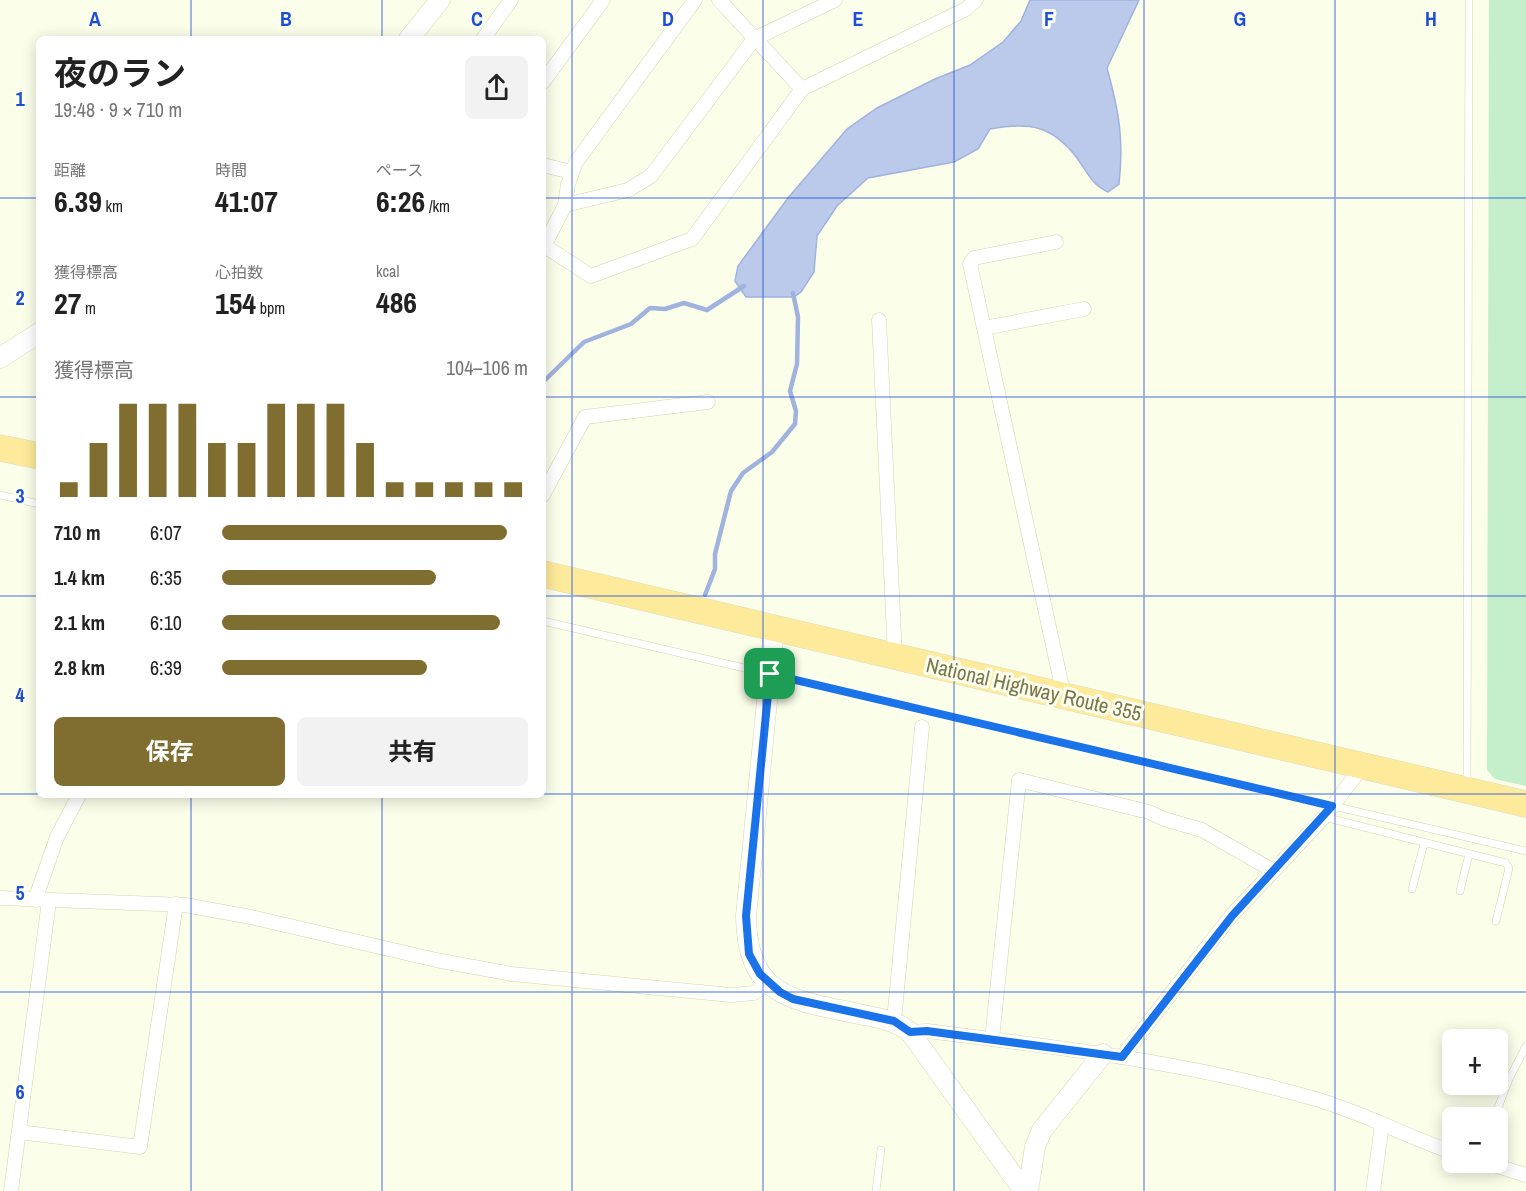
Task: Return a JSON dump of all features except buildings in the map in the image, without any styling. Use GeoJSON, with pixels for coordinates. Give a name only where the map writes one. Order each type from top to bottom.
{"type":"FeatureCollection","features":[{"type":"Feature","properties":{"kind":"highway"},"geometry":{"type":"LineString","coordinates":[[0,448],[36,455]]}},
{"type":"Feature","properties":{"kind":"highway","name":"National Highway Route 355"},"geometry":{"type":"LineString","coordinates":[[546,575],[1526,804]]}},
{"type":"Feature","properties":{"kind":"street"},"geometry":{"type":"LineString","coordinates":[[411,36],[440,0]]}},
{"type":"Feature","properties":{"kind":"street"},"geometry":{"type":"LineString","coordinates":[[485,36],[511,0]]}},
{"type":"Feature","properties":{"kind":"street"},"geometry":{"type":"LineString","coordinates":[[546,78],[603,0]]}},
{"type":"Feature","properties":{"kind":"street"},"geometry":{"type":"LineString","coordinates":[[546,240],[565,205],[571,172],[695,0]]}},
{"type":"Feature","properties":{"kind":"street"},"geometry":{"type":"LineString","coordinates":[[719,0],[802,89]]}},
{"type":"Feature","properties":{"kind":"street"},"geometry":{"type":"LineString","coordinates":[[565,205],[628,190],[651,176],[754,39],[835,0]]}},
{"type":"Feature","properties":{"kind":"street"},"geometry":{"type":"LineString","coordinates":[[546,248],[591,276],[689,241],[802,89],[966,9],[976,0]]}},
{"type":"Feature","properties":{"kind":"street"},"geometry":{"type":"LineString","coordinates":[[546,166],[571,172]]}},
{"type":"Feature","properties":{"kind":"street"},"geometry":{"type":"LineString","coordinates":[[1056,242],[971,260],[970,268],[1064,696]]}},
{"type":"Feature","properties":{"kind":"street"},"geometry":{"type":"LineString","coordinates":[[984,328],[1083,309]]}},
{"type":"Feature","properties":{"kind":"street"},"geometry":{"type":"LineString","coordinates":[[879,320],[895,656]]}},
{"type":"Feature","properties":{"kind":"street"},"geometry":{"type":"LineString","coordinates":[[0,358],[36,335]]}},
{"type":"Feature","properties":{"kind":"street"},"geometry":{"type":"LineString","coordinates":[[546,489],[585,417],[708,402]]}},
{"type":"Feature","properties":{"kind":"street"},"geometry":{"type":"LineString","coordinates":[[774,629],[746,916],[749,954],[768,984],[793,999],[902,1027],[1112,1055],[1273,1087],[1314,1098],[1442,1148]]}},
{"type":"Feature","properties":{"kind":"street"},"geometry":{"type":"LineString","coordinates":[[922,727],[902,1027],[1026,1191]]}},
{"type":"Feature","properties":{"kind":"street"},"geometry":{"type":"LineString","coordinates":[[1026,1191],[1035,1147],[1049,1118],[1112,1055],[1272,870],[1328,811],[1362,767]]}},
{"type":"Feature","properties":{"kind":"street"},"geometry":{"type":"LineString","coordinates":[[992,1039],[1019,780],[1149,812],[1164,819],[1202,830],[1272,870]]}},
{"type":"Feature","properties":{"kind":"street"},"geometry":{"type":"LineString","coordinates":[[11,1191],[42,900],[57,837],[77,798]]}},
{"type":"Feature","properties":{"kind":"street"},"geometry":{"type":"LineString","coordinates":[[0,898],[176,904],[251,917],[436,960],[512,974],[731,995],[754,993],[768,984]]}},
{"type":"Feature","properties":{"kind":"street"},"geometry":{"type":"LineString","coordinates":[[19,1132],[140,1147],[176,904]]}},
{"type":"Feature","properties":{"kind":"street"},"geometry":{"type":"LineString","coordinates":[[1372,1191],[1382,1124]]}},
{"type":"Feature","properties":{"kind":"street"},"geometry":{"type":"LineString","coordinates":[[1508,1169],[1526,1175]]}},
{"type":"Feature","properties":{"kind":"lane"},"geometry":{"type":"LineString","coordinates":[[1467,790],[1469,0]]}},
{"type":"Feature","properties":{"kind":"lane"},"geometry":{"type":"LineString","coordinates":[[0,495],[36,503]]}},
{"type":"Feature","properties":{"kind":"lane"},"geometry":{"type":"LineString","coordinates":[[546,622],[770,674],[1328,811],[1526,851]]}},
{"type":"Feature","properties":{"kind":"lane"},"geometry":{"type":"LineString","coordinates":[[1328,811],[1424,844],[1508,865],[1496,921]]}},
{"type":"Feature","properties":{"kind":"lane"},"geometry":{"type":"LineString","coordinates":[[1412,889],[1424,844]]}},
{"type":"Feature","properties":{"kind":"lane"},"geometry":{"type":"LineString","coordinates":[[1460,891],[1469,854]]}},
{"type":"Feature","properties":{"kind":"lane"},"geometry":{"type":"LineString","coordinates":[[1498,1107],[1526,1046]]}},
{"type":"Feature","properties":{"kind":"lane"},"geometry":{"type":"LineString","coordinates":[[876,1191],[881,1150]]}},
{"type":"Feature","properties":{"kind":"green space"},"geometry":{"type":"Polygon","coordinates":[[[1489,0],[1526,0],[1526,786],[1495,779],[1487,770],[1489,0]]]}},
{"type":"Feature","properties":{"kind":"water"},"geometry":{"type":"Polygon","coordinates":[[[1030,0],[1139,0],[1107,68],[1119,126],[1121,153],[1119,184],[1108,192],[1098,185],[1090,178],[1068,147],[1049,132],[1028,126],[990,129],[978,149],[954,162],[868,178],[837,206],[817,236],[814,272],[801,292],[794,297],[746,297],[735,281],[738,266],[788,198],[847,129],[877,108],[935,79],[970,65],[1003,42],[1021,21],[1030,0]]]}},
{"type":"Feature","properties":{"kind":"waterway"},"geometry":{"type":"LineString","coordinates":[[546,379],[584,342],[631,324],[650,308],[665,309],[684,303],[707,310],[744,286]]}},
{"type":"Feature","properties":{"kind":"waterway"},"geometry":{"type":"LineString","coordinates":[[705,595],[715,569],[715,554],[731,491],[743,473],[772,452],[795,424],[796,411],[790,391],[797,364],[798,317],[793,293]]}},
{"type":"Feature","properties":{"kind":"route"},"geometry":{"type":"LineString","coordinates":[[770,674],[1332,806],[1232,916],[1122,1057],[927,1031],[910,1032],[894,1021],[793,999],[768,984],[749,954],[746,916],[770,674]]}}]}
